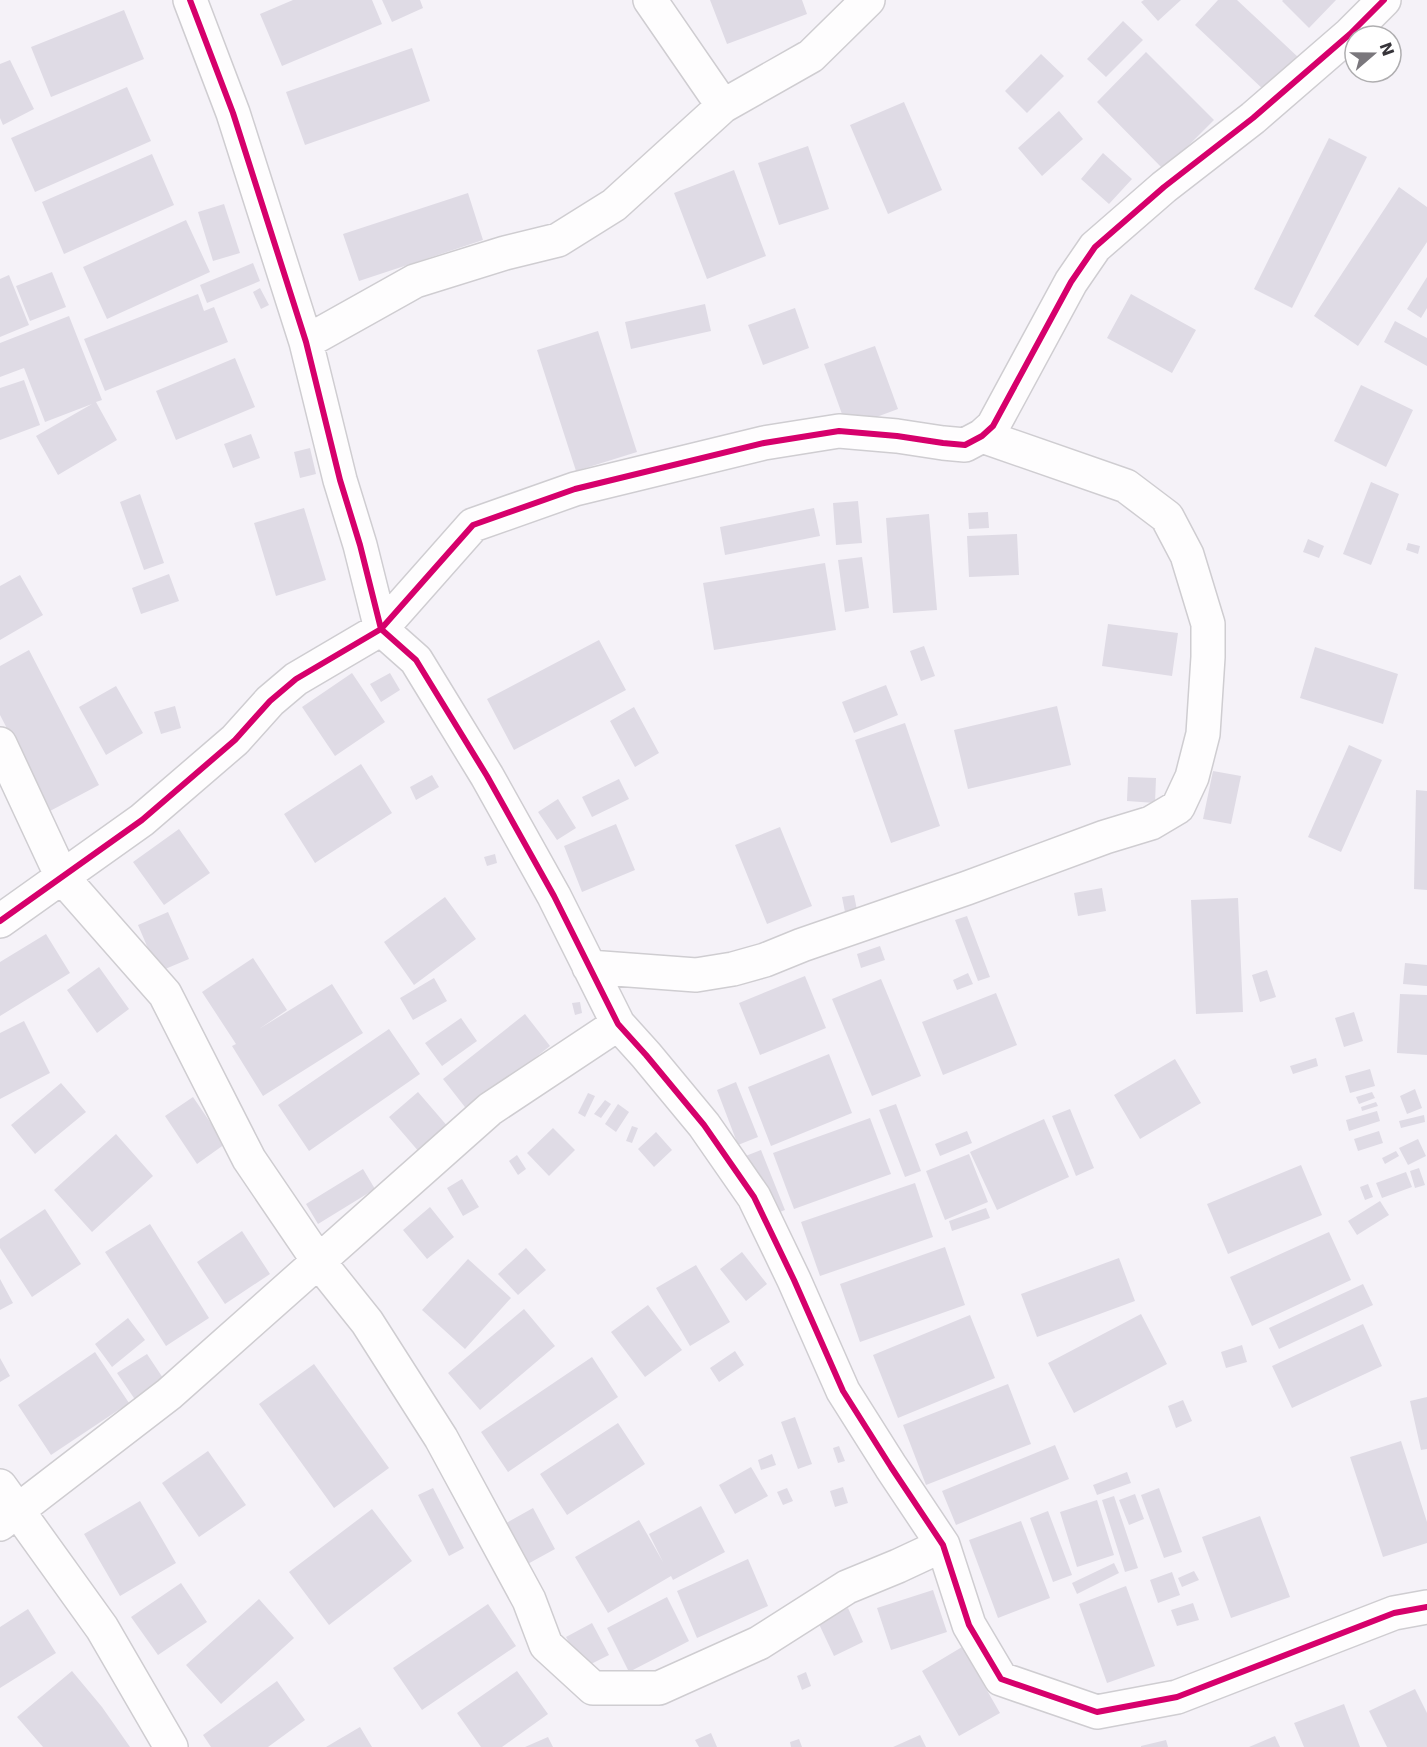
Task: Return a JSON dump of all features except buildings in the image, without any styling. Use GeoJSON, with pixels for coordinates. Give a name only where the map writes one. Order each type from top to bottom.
{"type":"FeatureCollection","features":[{"type":"Feature","properties":{"kind":"street"},"geometry":{"type":"LineString","coordinates":[[190,0],[233,113],[306,342],[340,480],[360,545],[381,629],[416,660],[492,786],[554,896],[618,1024],[704,1125],[754,1197],[843,1390],[943,1545],[969,1625],[1001,1679],[1097,1712],[1177,1697],[1394,1613],[1427,1607]]}},
{"type":"Feature","properties":{"kind":"street"},"geometry":{"type":"LineString","coordinates":[[650,0],[723,106]]}},
{"type":"Feature","properties":{"kind":"street"},"geometry":{"type":"LineString","coordinates":[[306,342],[415,281],[504,253],[558,240],[614,205],[723,106],[811,56],[868,0]]}},
{"type":"Feature","properties":{"kind":"street"},"geometry":{"type":"LineString","coordinates":[[0,921],[150,812],[235,740],[270,701],[296,680],[381,629],[473,525],[575,489],[764,443],[839,431],[965,445],[982,436],[993,426],[1071,282],[1095,247],[1164,187],[1253,118],[1350,34],[1384,0]]}},
{"type":"Feature","properties":{"kind":"street"},"geometry":{"type":"LineString","coordinates":[[589,967],[696,975],[733,969],[765,960],[1151,823],[1178,807],[1192,777],[1203,734],[1208,624],[1187,555],[1167,517],[1126,486],[982,436]]}},
{"type":"Feature","properties":{"kind":"street"},"geometry":{"type":"LineString","coordinates":[[0,744],[62,877],[165,994],[249,1159],[319,1262],[367,1322],[441,1438],[529,1600],[546,1645],[593,1688],[659,1688],[759,1643],[847,1587],[943,1545]]}},
{"type":"Feature","properties":{"kind":"street"},"geometry":{"type":"LineString","coordinates":[[171,1747],[102,1628],[6,1507],[169,1394],[490,1109],[618,1024]]}},
{"type":"Feature","properties":{"kind":"cycle path"},"geometry":{"type":"LineString","coordinates":[[190,0],[233,113],[306,342],[340,480],[360,545],[381,629],[416,660],[487,776],[554,896],[618,1024],[704,1125],[754,1197],[843,1391],[943,1545],[969,1625],[1001,1679],[1097,1712],[1177,1697],[1394,1613],[1427,1607]]}},
{"type":"Feature","properties":{"kind":"cycle path"},"geometry":{"type":"LineString","coordinates":[[0,921],[142,820],[235,740],[270,701],[296,679],[381,629],[473,525],[575,489],[764,443],[839,431],[965,445],[982,436],[993,426],[1071,282],[1095,247],[1164,187],[1253,118],[1350,34],[1384,0]]}}]}
